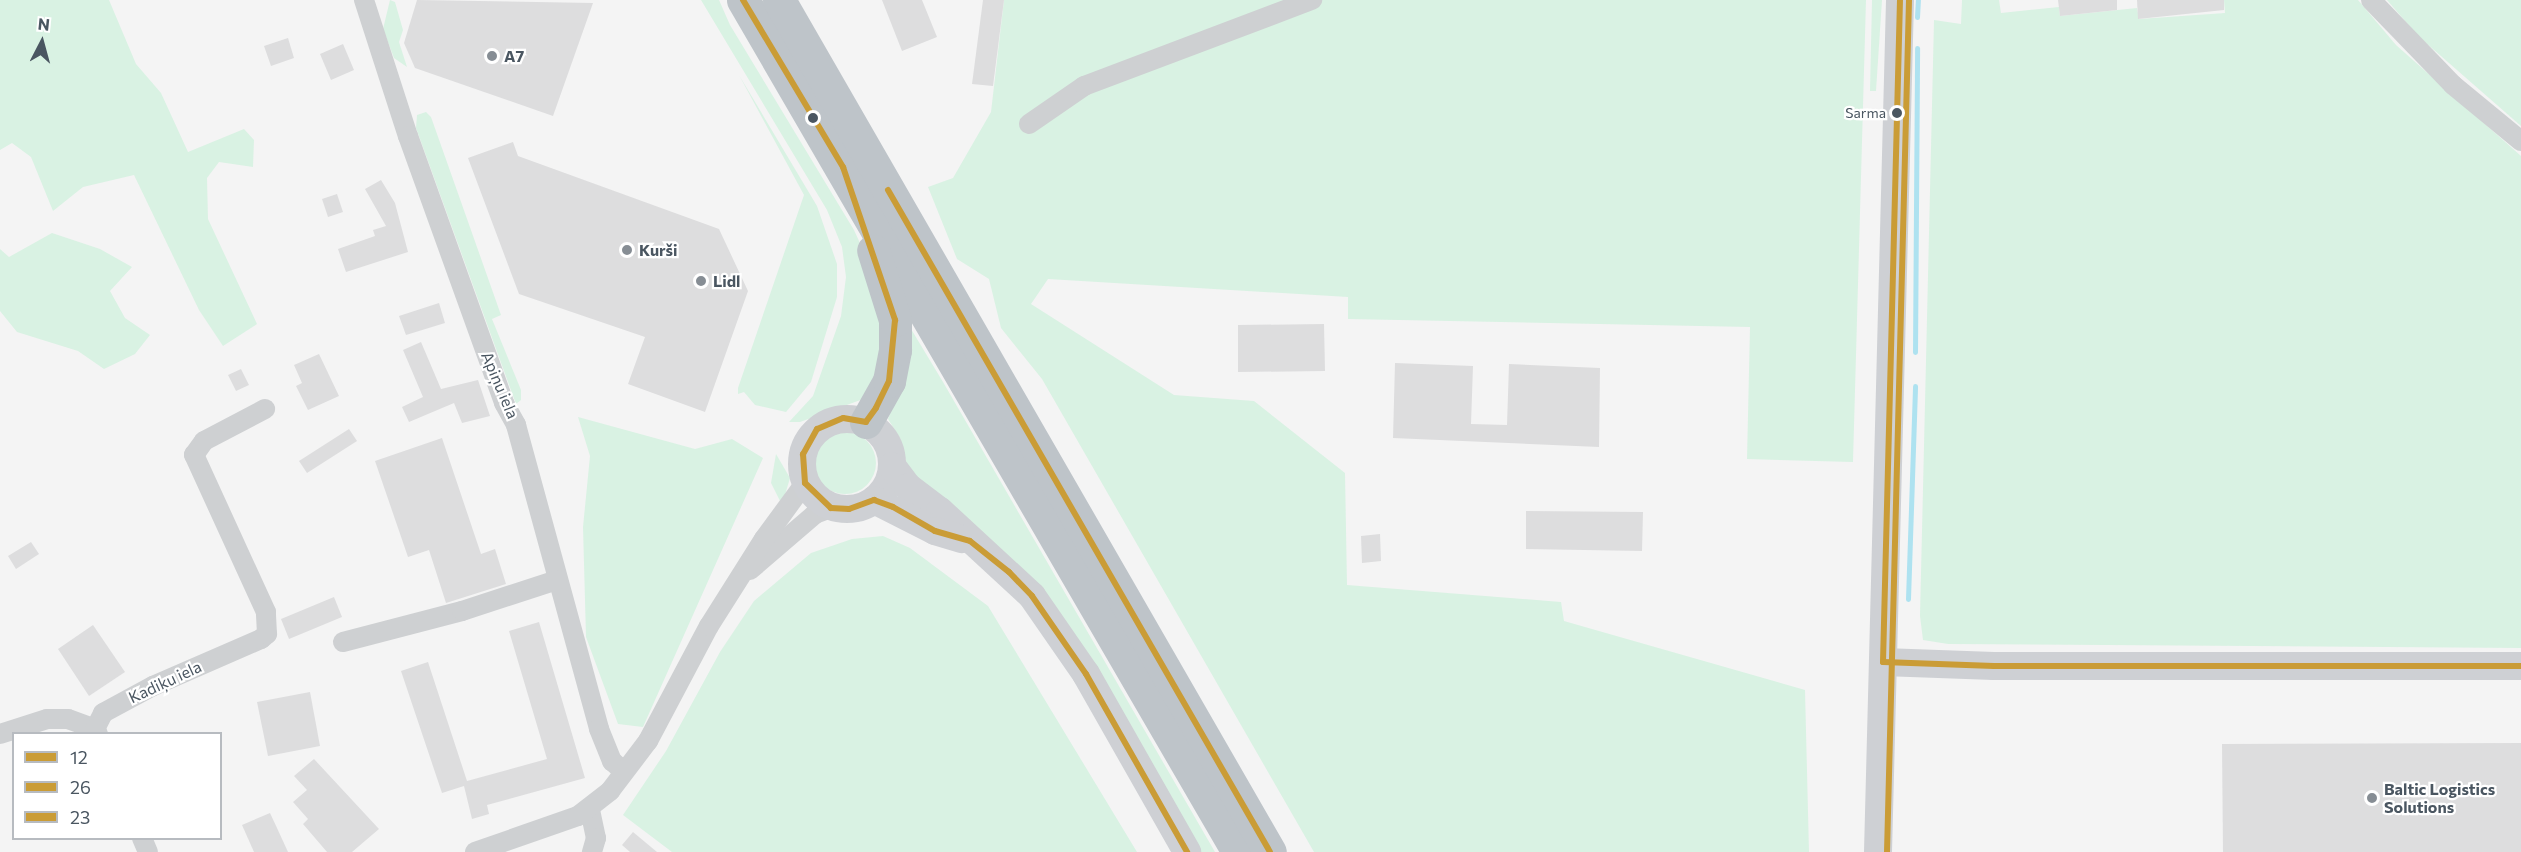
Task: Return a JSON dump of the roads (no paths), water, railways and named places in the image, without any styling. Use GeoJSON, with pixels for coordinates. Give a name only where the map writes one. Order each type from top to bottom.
{"type":"FeatureCollection","features":[{"type":"Feature","properties":{"kind":"highway"},"geometry":{"type":"LineString","coordinates":[[743,0],[843,166],[1238,852]]}},
{"type":"Feature","properties":{"kind":"highway"},"geometry":{"type":"LineString","coordinates":[[781,4],[1270,852]]}},
{"type":"Feature","properties":{"kind":"highway"},"geometry":{"type":"LineString","coordinates":[[843,166],[896,320],[889,381],[866,422]]}},
{"type":"Feature","properties":{"kind":"main road"},"geometry":{"type":"LineString","coordinates":[[1878,852],[1900,0]]}},
{"type":"Feature","properties":{"kind":"main road"},"geometry":{"type":"LineString","coordinates":[[892,466],[885,491],[874,500],[856,508],[831,508],[806,483],[801,467],[803,454],[817,429],[843,418],[866,422],[884,437],[892,466],[908,487],[940,511],[1032,596],[1086,674],[1187,852]]}},
{"type":"Feature","properties":{"kind":"main road"},"geometry":{"type":"LineString","coordinates":[[874,500],[935,531],[970,541]]}},
{"type":"Feature","properties":{"kind":"main road"},"geometry":{"type":"LineString","coordinates":[[1883,662],[1994,666],[2521,666]]}},
{"type":"Feature","properties":{"kind":"street","name":"Apiņu iela"},"geometry":{"type":"LineString","coordinates":[[364,0],[416,159],[504,403],[516,425],[599,729],[612,761],[623,771]]}},
{"type":"Feature","properties":{"kind":"street"},"geometry":{"type":"LineString","coordinates":[[1029,124],[1084,86],[1312,0]]}},
{"type":"Feature","properties":{"kind":"street"},"geometry":{"type":"LineString","coordinates":[[2371,0],[2452,84],[2521,141]]}},
{"type":"Feature","properties":{"kind":"street","name":"Kadiķu iela"},"geometry":{"type":"LineString","coordinates":[[96,731],[103,712],[153,686],[267,634],[266,612],[194,455],[204,441],[265,409]]}},
{"type":"Feature","properties":{"kind":"street"},"geometry":{"type":"LineString","coordinates":[[475,852],[590,810],[610,791],[648,741],[709,626],[745,573],[764,539],[806,483]]}},
{"type":"Feature","properties":{"kind":"street"},"geometry":{"type":"LineString","coordinates":[[745,573],[780,547],[815,514],[831,508]]}},
{"type":"Feature","properties":{"kind":"street"},"geometry":{"type":"LineString","coordinates":[[343,642],[462,611],[557,580]]}},
{"type":"Feature","properties":{"kind":"street"},"geometry":{"type":"LineString","coordinates":[[0,734],[46,719],[68,719],[96,731]]}},
{"type":"Feature","properties":{"kind":"street"},"geometry":{"type":"LineString","coordinates":[[590,810],[596,838],[592,852]]}},
{"type":"Feature","properties":{"kind":"waterway"},"geometry":{"type":"LineString","coordinates":[[1917,17],[1918,0]]}},
{"type":"Feature","properties":{"kind":"waterway"},"geometry":{"type":"LineString","coordinates":[[1915,352],[1917,48]]}},
{"type":"Feature","properties":{"kind":"waterway"},"geometry":{"type":"LineString","coordinates":[[1908,599],[1915,386]]}},
{"type":"Feature","properties":{"kind":"place","name":"A7"},"geometry":{"type":"Point","coordinates":[492,56]}},
{"type":"Feature","properties":{"kind":"place","name":"Sarma"},"geometry":{"type":"Point","coordinates":[1897,113]}},
{"type":"Feature","properties":{"kind":"place","name":"Kurši"},"geometry":{"type":"Point","coordinates":[627,250]}},
{"type":"Feature","properties":{"kind":"place","name":"Lidl"},"geometry":{"type":"Point","coordinates":[701,281]}},
{"type":"Feature","properties":{"kind":"place","name":"Baltic Logistics Solutions"},"geometry":{"type":"Point","coordinates":[2372,798]}}]}
